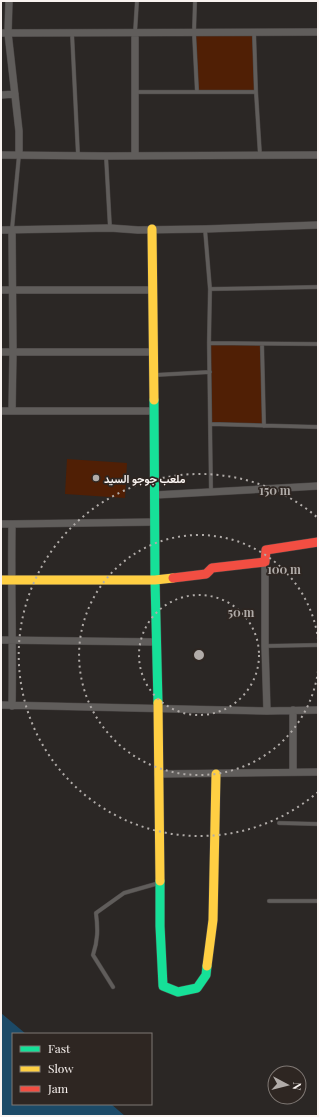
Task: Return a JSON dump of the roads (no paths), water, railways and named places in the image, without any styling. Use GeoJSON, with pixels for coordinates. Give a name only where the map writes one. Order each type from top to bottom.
{"type":"FeatureCollection","features":[{"type":"Feature","properties":{"kind":"street"},"geometry":{"type":"LineString","coordinates":[[9,1],[5,33],[16,94],[19,155]]}},
{"type":"Feature","properties":{"kind":"street"},"geometry":{"type":"LineString","coordinates":[[5,33],[318,32]]}},
{"type":"Feature","properties":{"kind":"street"},"geometry":{"type":"LineString","coordinates":[[135,33],[135,155]]}},
{"type":"Feature","properties":{"kind":"street"},"geometry":{"type":"LineString","coordinates":[[1,95],[16,94]]}},
{"type":"Feature","properties":{"kind":"street"},"geometry":{"type":"LineString","coordinates":[[1,155],[318,155]]}},
{"type":"Feature","properties":{"kind":"street"},"geometry":{"type":"LineString","coordinates":[[1,230],[110,228],[152,230],[318,225]]}},
{"type":"Feature","properties":{"kind":"street"},"geometry":{"type":"LineString","coordinates":[[12,230],[12,411]]}},
{"type":"Feature","properties":{"kind":"street"},"geometry":{"type":"LineString","coordinates":[[152,230],[160,926],[163,986],[178,992],[197,988],[206,974],[213,920],[216,774]]}},
{"type":"Feature","properties":{"kind":"street"},"geometry":{"type":"LineString","coordinates":[[1,290],[153,290]]}},
{"type":"Feature","properties":{"kind":"street"},"geometry":{"type":"LineString","coordinates":[[1,352],[154,352]]}},
{"type":"Feature","properties":{"kind":"street"},"geometry":{"type":"LineString","coordinates":[[1,411],[154,411]]}},
{"type":"Feature","properties":{"kind":"street"},"geometry":{"type":"LineString","coordinates":[[155,495],[318,486]]}},
{"type":"Feature","properties":{"kind":"street"},"geometry":{"type":"LineString","coordinates":[[1,524],[155,522]]}},
{"type":"Feature","properties":{"kind":"street"},"geometry":{"type":"LineString","coordinates":[[12,524],[12,706]]}},
{"type":"Feature","properties":{"kind":"street"},"geometry":{"type":"LineString","coordinates":[[267,711],[265,646],[266,550],[318,542]]}},
{"type":"Feature","properties":{"kind":"street"},"geometry":{"type":"LineString","coordinates":[[1,580],[155,580],[206,574],[212,568],[265,562]]}},
{"type":"Feature","properties":{"kind":"street"},"geometry":{"type":"LineString","coordinates":[[1,640],[157,642]]}},
{"type":"Feature","properties":{"kind":"street"},"geometry":{"type":"LineString","coordinates":[[1,705],[267,711],[318,710]]}},
{"type":"Feature","properties":{"kind":"street"},"geometry":{"type":"LineString","coordinates":[[293,710],[293,772]]}},
{"type":"Feature","properties":{"kind":"street"},"geometry":{"type":"LineString","coordinates":[[158,774],[318,772]]}},
{"type":"Feature","properties":{"kind":"lane"},"geometry":{"type":"LineString","coordinates":[[135,33],[137,1]]}},
{"type":"Feature","properties":{"kind":"lane"},"geometry":{"type":"LineString","coordinates":[[195,1],[194,33],[197,92]]}},
{"type":"Feature","properties":{"kind":"lane"},"geometry":{"type":"LineString","coordinates":[[254,32],[260,155]]}},
{"type":"Feature","properties":{"kind":"lane"},"geometry":{"type":"LineString","coordinates":[[72,33],[78,155]]}},
{"type":"Feature","properties":{"kind":"lane"},"geometry":{"type":"LineString","coordinates":[[135,92],[256,92]]}},
{"type":"Feature","properties":{"kind":"lane"},"geometry":{"type":"LineString","coordinates":[[12,230],[19,155]]}},
{"type":"Feature","properties":{"kind":"lane"},"geometry":{"type":"LineString","coordinates":[[106,156],[110,228]]}},
{"type":"Feature","properties":{"kind":"lane"},"geometry":{"type":"LineString","coordinates":[[205,229],[210,288],[211,492]]}},
{"type":"Feature","properties":{"kind":"lane"},"geometry":{"type":"LineString","coordinates":[[210,288],[318,287]]}},
{"type":"Feature","properties":{"kind":"lane"},"geometry":{"type":"LineString","coordinates":[[210,343],[318,344]]}},
{"type":"Feature","properties":{"kind":"lane"},"geometry":{"type":"LineString","coordinates":[[262,344],[264,426]]}},
{"type":"Feature","properties":{"kind":"lane"},"geometry":{"type":"LineString","coordinates":[[154,375],[210,372]]}},
{"type":"Feature","properties":{"kind":"lane"},"geometry":{"type":"LineString","coordinates":[[210,424],[318,427]]}},
{"type":"Feature","properties":{"kind":"lane"},"geometry":{"type":"LineString","coordinates":[[265,646],[318,645]]}},
{"type":"Feature","properties":{"kind":"lane"},"geometry":{"type":"LineString","coordinates":[[279,823],[318,824]]}},
{"type":"Feature","properties":{"kind":"lane"},"geometry":{"type":"LineString","coordinates":[[113,987],[93,955],[97,942],[98,927],[96,914],[124,893],[160,883]]}},
{"type":"Feature","properties":{"kind":"lane"},"geometry":{"type":"LineString","coordinates":[[269,900],[318,901]]}},
{"type":"Feature","properties":{"kind":"water"},"geometry":{"type":"Polygon","coordinates":[[[1,1013],[25,1033],[12,1033],[12,1105],[112,1105],[125,1116],[1,1116],[1,1013]]]}},
{"type":"Feature","properties":{"kind":"place","name":"ملعب جوجو السيد"},"geometry":{"type":"Point","coordinates":[96,478]}}]}
